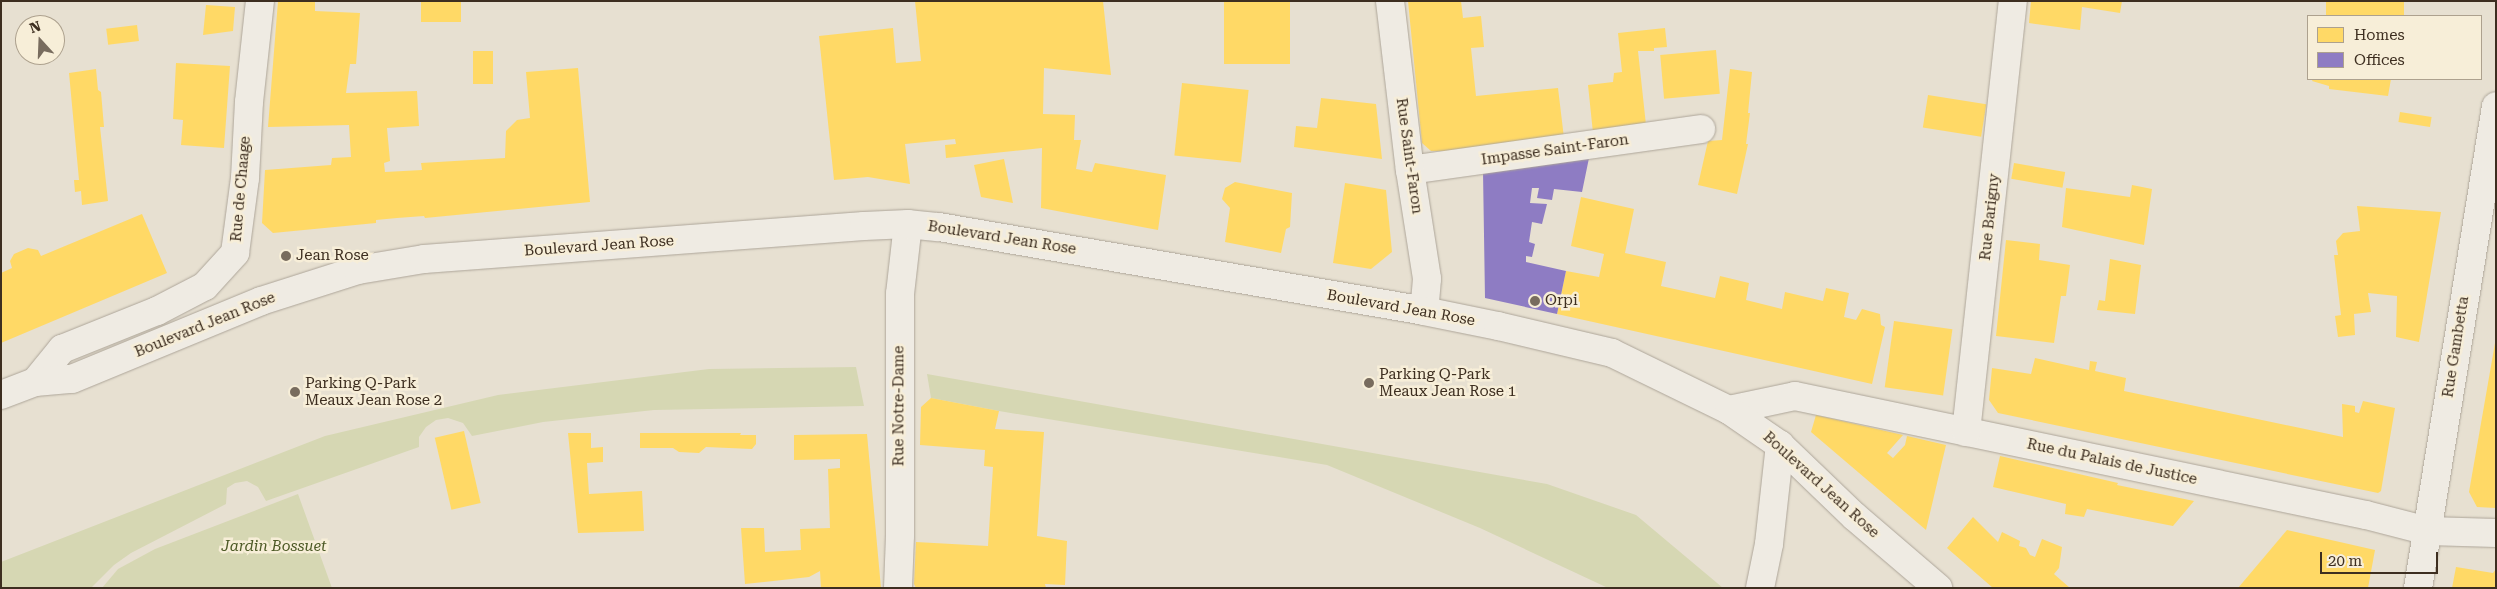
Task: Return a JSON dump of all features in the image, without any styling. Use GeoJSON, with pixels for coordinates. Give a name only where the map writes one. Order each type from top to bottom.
{"type":"FeatureCollection","features":[{"type":"Feature","properties":{"kind":"street","name":"Rue de Chaage"},"geometry":{"type":"LineString","coordinates":[[35,382],[62,349],[157,311],[204,286],[235,253],[244,178],[249,102],[260,1]]}},
{"type":"Feature","properties":{"kind":"street","name":"Rue Saint-Faron"},"geometry":{"type":"LineString","coordinates":[[1390,1],[1410,170],[1427,279],[1424,311]]}},
{"type":"Feature","properties":{"kind":"street","name":"Rue Barigny"},"geometry":{"type":"LineString","coordinates":[[1966,432],[2013,1]]}},
{"type":"Feature","properties":{"kind":"street","name":"Rue Gambetta"},"geometry":{"type":"LineString","coordinates":[[2418,588],[2496,106]]}},
{"type":"Feature","properties":{"kind":"street","name":"Impasse Saint-Faron"},"geometry":{"type":"LineString","coordinates":[[1410,170],[1701,129]]}},
{"type":"Feature","properties":{"kind":"street","name":"Boulevard Jean Rose"},"geometry":{"type":"LineString","coordinates":[[1,395],[35,382],[72,379],[261,301],[358,270],[424,259],[864,226],[908,224],[939,227],[1075,249],[1424,311],[1498,326],[1612,354],[1729,410],[1780,445],[1854,516],[1938,588]]}},
{"type":"Feature","properties":{"kind":"street","name":"Rue Notre-Dame"},"geometry":{"type":"LineString","coordinates":[[898,588],[900,535],[900,294],[908,224]]}},
{"type":"Feature","properties":{"kind":"street","name":"Rue du Palais de Justice"},"geometry":{"type":"LineString","coordinates":[[1729,410],[1795,396],[2366,515],[2428,531],[2496,533]]}},
{"type":"Feature","properties":{"kind":"street"},"geometry":{"type":"LineString","coordinates":[[1760,588],[1769,544],[1780,445]]}},
{"type":"Feature","properties":{"kind":"green space"},"geometry":{"type":"Polygon","coordinates":[[[856,367],[864,406],[654,410],[543,422],[472,436],[463,423],[448,418],[436,420],[426,427],[419,437],[419,447],[266,501],[258,487],[247,481],[235,483],[227,488],[226,504],[131,553],[114,565],[91,588],[1,588],[1,562],[325,436],[498,395],[709,369],[856,367]]]}},
{"type":"Feature","properties":{"kind":"green space"},"geometry":{"type":"Polygon","coordinates":[[[927,374],[1547,484],[1636,515],[1723,588],[1608,588],[1480,528],[1327,465],[931,398],[927,374]]]}},
{"type":"Feature","properties":{"kind":"green space","name":"Jardin Bossuet"},"geometry":{"type":"Polygon","coordinates":[[[298,494],[332,588],[102,588],[118,569],[155,549],[298,494]]]}},
{"type":"Feature","properties":{"kind":"building: Homes"},"geometry":{"type":"Polygon","coordinates":[[[278,1],[315,1],[315,11],[360,13],[356,64],[350,64],[346,93],[417,91],[419,126],[387,128],[390,161],[384,163],[385,172],[422,170],[421,163],[505,158],[506,131],[517,120],[530,118],[526,72],[578,68],[590,202],[425,218],[424,216],[376,220],[376,223],[273,233],[262,223],[265,170],[331,165],[332,158],[351,157],[349,125],[268,127],[278,1]]]}},
{"type":"Feature","properties":{"kind":"building: Homes"},"geometry":{"type":"Polygon","coordinates":[[[915,1],[1103,1],[1111,75],[1044,68],[1043,114],[1075,115],[1074,140],[1081,140],[1076,169],[1092,172],[1095,163],[1166,175],[1158,230],[1041,208],[1042,148],[946,158],[945,145],[956,144],[955,139],[905,144],[910,184],[868,177],[834,180],[819,36],[893,28],[896,63],[921,61],[915,1]]]}},
{"type":"Feature","properties":{"kind":"building: Homes"},"geometry":{"type":"Polygon","coordinates":[[[1224,1],[1290,1],[1290,64],[1224,64],[1224,1]]]}},
{"type":"Feature","properties":{"kind":"building: Homes"},"geometry":{"type":"Polygon","coordinates":[[[1408,1],[1461,1],[1463,18],[1481,16],[1484,47],[1471,48],[1476,96],[1558,88],[1564,138],[1480,151],[1431,151],[1422,143],[1408,1]]]}},
{"type":"Feature","properties":{"kind":"building: Homes"},"geometry":{"type":"Polygon","coordinates":[[[2031,1],[2122,1],[2120,13],[2082,7],[2080,30],[2029,23],[2031,1]]]}},
{"type":"Feature","properties":{"kind":"building: Homes"},"geometry":{"type":"Polygon","coordinates":[[[2326,1],[2404,1],[2404,15],[2326,15],[2326,1]]]}},
{"type":"Feature","properties":{"kind":"building: Homes"},"geometry":{"type":"Polygon","coordinates":[[[421,2],[461,2],[461,22],[421,22],[421,2]]]}},
{"type":"Feature","properties":{"kind":"building: Homes"},"geometry":{"type":"Polygon","coordinates":[[[206,5],[235,7],[233,31],[203,35],[206,5]]]}},
{"type":"Feature","properties":{"kind":"building: Homes"},"geometry":{"type":"Polygon","coordinates":[[[137,25],[139,41],[108,45],[106,29],[137,25]]]}},
{"type":"Feature","properties":{"kind":"building: Homes"},"geometry":{"type":"Polygon","coordinates":[[[1665,28],[1667,47],[1654,48],[1654,51],[1638,51],[1646,125],[1593,133],[1588,85],[1613,82],[1614,73],[1622,72],[1618,33],[1665,28]]]}},
{"type":"Feature","properties":{"kind":"building: Homes"},"geometry":{"type":"Polygon","coordinates":[[[1716,50],[1720,94],[1664,99],[1660,55],[1716,50]]]}},
{"type":"Feature","properties":{"kind":"building: Homes"},"geometry":{"type":"Polygon","coordinates":[[[473,51],[493,51],[493,84],[473,84],[473,51]]]}},
{"type":"Feature","properties":{"kind":"building: Homes"},"geometry":{"type":"Polygon","coordinates":[[[176,63],[230,66],[224,148],[181,145],[183,120],[173,119],[176,63]]]}},
{"type":"Feature","properties":{"kind":"building: Homes"},"geometry":{"type":"Polygon","coordinates":[[[96,69],[98,90],[101,92],[104,127],[100,127],[108,201],[82,205],[81,191],[75,192],[74,180],[79,180],[69,73],[96,69]]]}},
{"type":"Feature","properties":{"kind":"building: Homes"},"geometry":{"type":"Polygon","coordinates":[[[1730,69],[1752,72],[1746,144],[1748,144],[1737,194],[1698,185],[1708,141],[1722,140],[1730,69]]]}},
{"type":"Feature","properties":{"kind":"building: Homes"},"geometry":{"type":"Polygon","coordinates":[[[2391,80],[2388,96],[2329,89],[2329,86],[2312,81],[2391,80]]]}},
{"type":"Feature","properties":{"kind":"building: Homes"},"geometry":{"type":"Polygon","coordinates":[[[1182,83],[1249,90],[1241,163],[1174,156],[1182,83]]]}},
{"type":"Feature","properties":{"kind":"building: Homes"},"geometry":{"type":"Polygon","coordinates":[[[1928,95],[1986,104],[1981,137],[1923,128],[1928,95]]]}},
{"type":"Feature","properties":{"kind":"building: Homes"},"geometry":{"type":"Polygon","coordinates":[[[1321,98],[1376,104],[1382,159],[1294,147],[1296,126],[1317,128],[1321,98]]]}},
{"type":"Feature","properties":{"kind":"building: Homes"},"geometry":{"type":"Polygon","coordinates":[[[2400,112],[2432,117],[2430,127],[2398,122],[2400,112]]]}},
{"type":"Feature","properties":{"kind":"building: Homes"},"geometry":{"type":"Polygon","coordinates":[[[1004,159],[1013,203],[981,197],[974,165],[1004,159]]]}},
{"type":"Feature","properties":{"kind":"building: Homes"},"geometry":{"type":"Polygon","coordinates":[[[2014,163],[2065,172],[2062,188],[2011,179],[2014,163]]]}},
{"type":"Feature","properties":{"kind":"building: Homes"},"geometry":{"type":"Polygon","coordinates":[[[1235,182],[1292,193],[1290,227],[1286,229],[1281,253],[1225,242],[1230,208],[1222,199],[1225,188],[1235,182]]]}},
{"type":"Feature","properties":{"kind":"building: Homes"},"geometry":{"type":"Polygon","coordinates":[[[1345,183],[1386,190],[1392,252],[1371,269],[1333,263],[1345,183]]]}},
{"type":"Feature","properties":{"kind":"building: Homes"},"geometry":{"type":"Polygon","coordinates":[[[2132,185],[2152,189],[2144,245],[2062,227],[2066,188],[2130,197],[2132,185]]]}},
{"type":"Feature","properties":{"kind":"building: Homes"},"geometry":{"type":"Polygon","coordinates":[[[1581,197],[1634,209],[1625,253],[1666,262],[1661,286],[1715,298],[1720,276],[1749,283],[1746,300],[1782,309],[1785,292],[1823,301],[1826,288],[1849,293],[1844,317],[1856,320],[1862,309],[1880,314],[1881,325],[1885,327],[1872,384],[1557,314],[1566,271],[1599,277],[1604,254],[1571,246],[1581,197]]]}},
{"type":"Feature","properties":{"kind":"building: Homes"},"geometry":{"type":"Polygon","coordinates":[[[2357,206],[2441,212],[2419,342],[2396,337],[2397,296],[2368,293],[2371,312],[2354,314],[2355,335],[2338,337],[2335,316],[2341,315],[2334,255],[2338,255],[2336,241],[2343,233],[2360,231],[2357,206]]]}},
{"type":"Feature","properties":{"kind":"building: Homes"},"geometry":{"type":"Polygon","coordinates":[[[142,214],[167,273],[1,343],[1,273],[12,268],[10,261],[14,254],[28,248],[38,250],[41,256],[142,214]]]}},
{"type":"Feature","properties":{"kind":"building: Homes"},"geometry":{"type":"Polygon","coordinates":[[[2006,240],[2040,244],[2039,260],[2070,265],[2066,296],[2061,296],[2054,343],[1996,336],[2006,240]]]}},
{"type":"Feature","properties":{"kind":"building: Homes"},"geometry":{"type":"Polygon","coordinates":[[[2110,259],[2141,265],[2135,314],[2097,310],[2099,300],[2105,301],[2110,259]]]}},
{"type":"Feature","properties":{"kind":"building: Homes"},"geometry":{"type":"Polygon","coordinates":[[[1894,321],[1952,329],[1943,396],[1885,387],[1894,321]]]}},
{"type":"Feature","properties":{"kind":"building: Homes"},"geometry":{"type":"Polygon","coordinates":[[[2495,343],[2496,508],[2477,507],[2469,492],[2495,343]]]}},
{"type":"Feature","properties":{"kind":"building: Homes"},"geometry":{"type":"Polygon","coordinates":[[[2035,358],[2089,370],[2090,361],[2097,362],[2095,371],[2126,378],[2124,391],[2343,437],[2342,404],[2355,406],[2355,412],[2359,413],[2363,401],[2395,408],[2381,491],[2378,493],[1998,413],[1989,400],[1992,368],[2031,374],[2035,358]]]}},
{"type":"Feature","properties":{"kind":"building: Homes"},"geometry":{"type":"Polygon","coordinates":[[[931,398],[999,411],[995,429],[1044,432],[1037,536],[1067,541],[1065,585],[1045,584],[1046,588],[916,588],[914,584],[916,542],[988,546],[993,467],[984,466],[985,450],[920,445],[921,407],[931,398]]]}},
{"type":"Feature","properties":{"kind":"building: Homes"},"geometry":{"type":"Polygon","coordinates":[[[1816,415],[1903,435],[1887,453],[1893,458],[1905,445],[1907,436],[1946,445],[1926,530],[1811,432],[1816,415]]]}},
{"type":"Feature","properties":{"kind":"building: Homes"},"geometry":{"type":"Polygon","coordinates":[[[464,431],[481,503],[451,510],[435,438],[464,431]]]}},
{"type":"Feature","properties":{"kind":"building: Homes"},"geometry":{"type":"Polygon","coordinates":[[[568,433],[591,433],[591,448],[603,447],[603,462],[587,463],[589,494],[642,491],[644,531],[578,533],[568,433]]]}},
{"type":"Feature","properties":{"kind":"building: Homes"},"geometry":{"type":"Polygon","coordinates":[[[640,433],[741,433],[740,435],[756,435],[756,444],[752,449],[706,447],[699,453],[679,452],[673,448],[640,448],[640,433]]]}},
{"type":"Feature","properties":{"kind":"building: Homes"},"geometry":{"type":"Polygon","coordinates":[[[867,434],[881,588],[821,588],[820,571],[809,577],[745,584],[741,528],[764,528],[765,552],[801,550],[800,529],[830,528],[828,469],[840,468],[840,459],[794,460],[794,435],[867,434]]]}},
{"type":"Feature","properties":{"kind":"building: Homes"},"geometry":{"type":"Polygon","coordinates":[[[2000,456],[2118,483],[2117,485],[2194,501],[2173,526],[2087,509],[2084,517],[2065,514],[2066,504],[1993,487],[2000,456]]]}},
{"type":"Feature","properties":{"kind":"building: Homes"},"geometry":{"type":"Polygon","coordinates":[[[1973,517],[1998,542],[2002,532],[2020,541],[2019,546],[2026,548],[2030,555],[2035,557],[2042,539],[2062,547],[2059,568],[2054,574],[2070,588],[1993,588],[1947,548],[1973,517]]]}},
{"type":"Feature","properties":{"kind":"building: Homes"},"geometry":{"type":"Polygon","coordinates":[[[2287,530],[2375,550],[2368,588],[2238,588],[2287,530]]]}},
{"type":"Feature","properties":{"kind":"building: Homes"},"geometry":{"type":"Polygon","coordinates":[[[2456,567],[2493,573],[2496,569],[2496,588],[2452,588],[2456,567]]]}},
{"type":"Feature","properties":{"kind":"building: Offices"},"geometry":{"type":"Polygon","coordinates":[[[1589,158],[1582,192],[1554,189],[1552,200],[1537,198],[1539,188],[1532,188],[1530,203],[1547,204],[1542,224],[1532,222],[1529,242],[1535,244],[1532,257],[1526,256],[1526,262],[1566,271],[1557,314],[1485,298],[1483,172],[1589,158]]]}},
{"type":"Feature","properties":{"kind":"place","name":"Jean Rose"},"geometry":{"type":"Point","coordinates":[286,256]}},
{"type":"Feature","properties":{"kind":"place","name":"Orpi"},"geometry":{"type":"Point","coordinates":[1535,301]}},
{"type":"Feature","properties":{"kind":"place","name":"Parking Q-Park Meaux Jean Rose 1"},"geometry":{"type":"Point","coordinates":[1369,383]}},
{"type":"Feature","properties":{"kind":"place","name":"Parking Q-Park Meaux Jean Rose 2"},"geometry":{"type":"Point","coordinates":[295,392]}}]}
